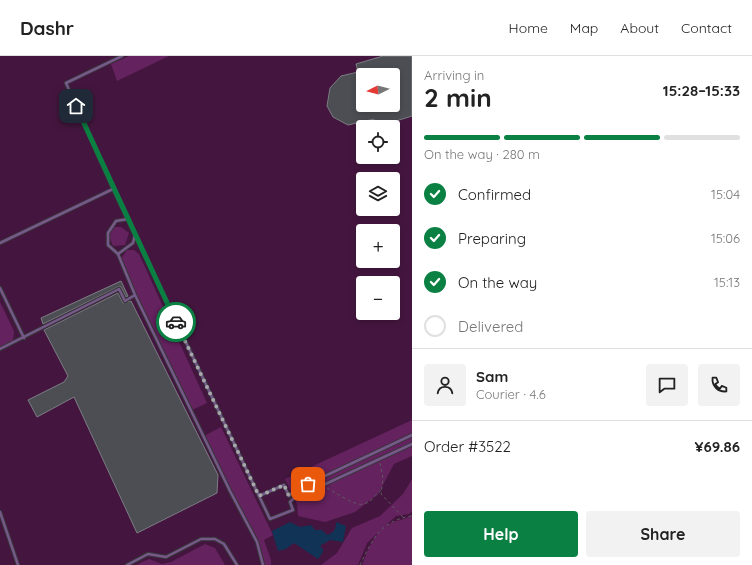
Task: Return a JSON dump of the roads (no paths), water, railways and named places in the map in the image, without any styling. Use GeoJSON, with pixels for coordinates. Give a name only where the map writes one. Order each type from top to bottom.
{"type":"FeatureCollection","features":[{"type":"Feature","properties":{"kind":"lane"},"geometry":{"type":"LineString","coordinates":[[122,56],[66,83],[113,189],[270,519],[293,510],[290,502],[293,499],[412,444]]}},
{"type":"Feature","properties":{"kind":"lane"},"geometry":{"type":"LineString","coordinates":[[0,243],[113,189]]}},
{"type":"Feature","properties":{"kind":"lane"},"geometry":{"type":"LineString","coordinates":[[128,220],[116,220],[108,233],[108,245],[118,254],[135,295],[230,491],[257,542],[263,565]]}},
{"type":"Feature","properties":{"kind":"lane"},"geometry":{"type":"LineString","coordinates":[[118,254],[133,243],[135,235]]}},
{"type":"Feature","properties":{"kind":"lane"},"geometry":{"type":"LineString","coordinates":[[0,288],[24,338]]}},
{"type":"Feature","properties":{"kind":"lane"},"geometry":{"type":"LineString","coordinates":[[0,349],[119,289],[125,301],[135,295]]}},
{"type":"Feature","properties":{"kind":"lane"},"geometry":{"type":"LineString","coordinates":[[259,496],[284,485],[289,496],[295,490],[412,435]]}},
{"type":"Feature","properties":{"kind":"lane"},"geometry":{"type":"LineString","coordinates":[[0,512],[18,565]]}},
{"type":"Feature","properties":{"kind":"lane"},"geometry":{"type":"LineString","coordinates":[[127,565],[148,554],[166,558],[201,539],[215,539],[224,544],[237,565]]}},
{"type":"Feature","properties":{"kind":"water"},"geometry":{"type":"Polygon","coordinates":[[[290,522],[300,527],[311,525],[315,530],[322,530],[327,535],[334,530],[336,527],[336,522],[346,526],[343,542],[330,540],[320,546],[323,549],[323,552],[318,559],[294,543],[286,549],[278,551],[272,531],[290,522]]]}}]}
